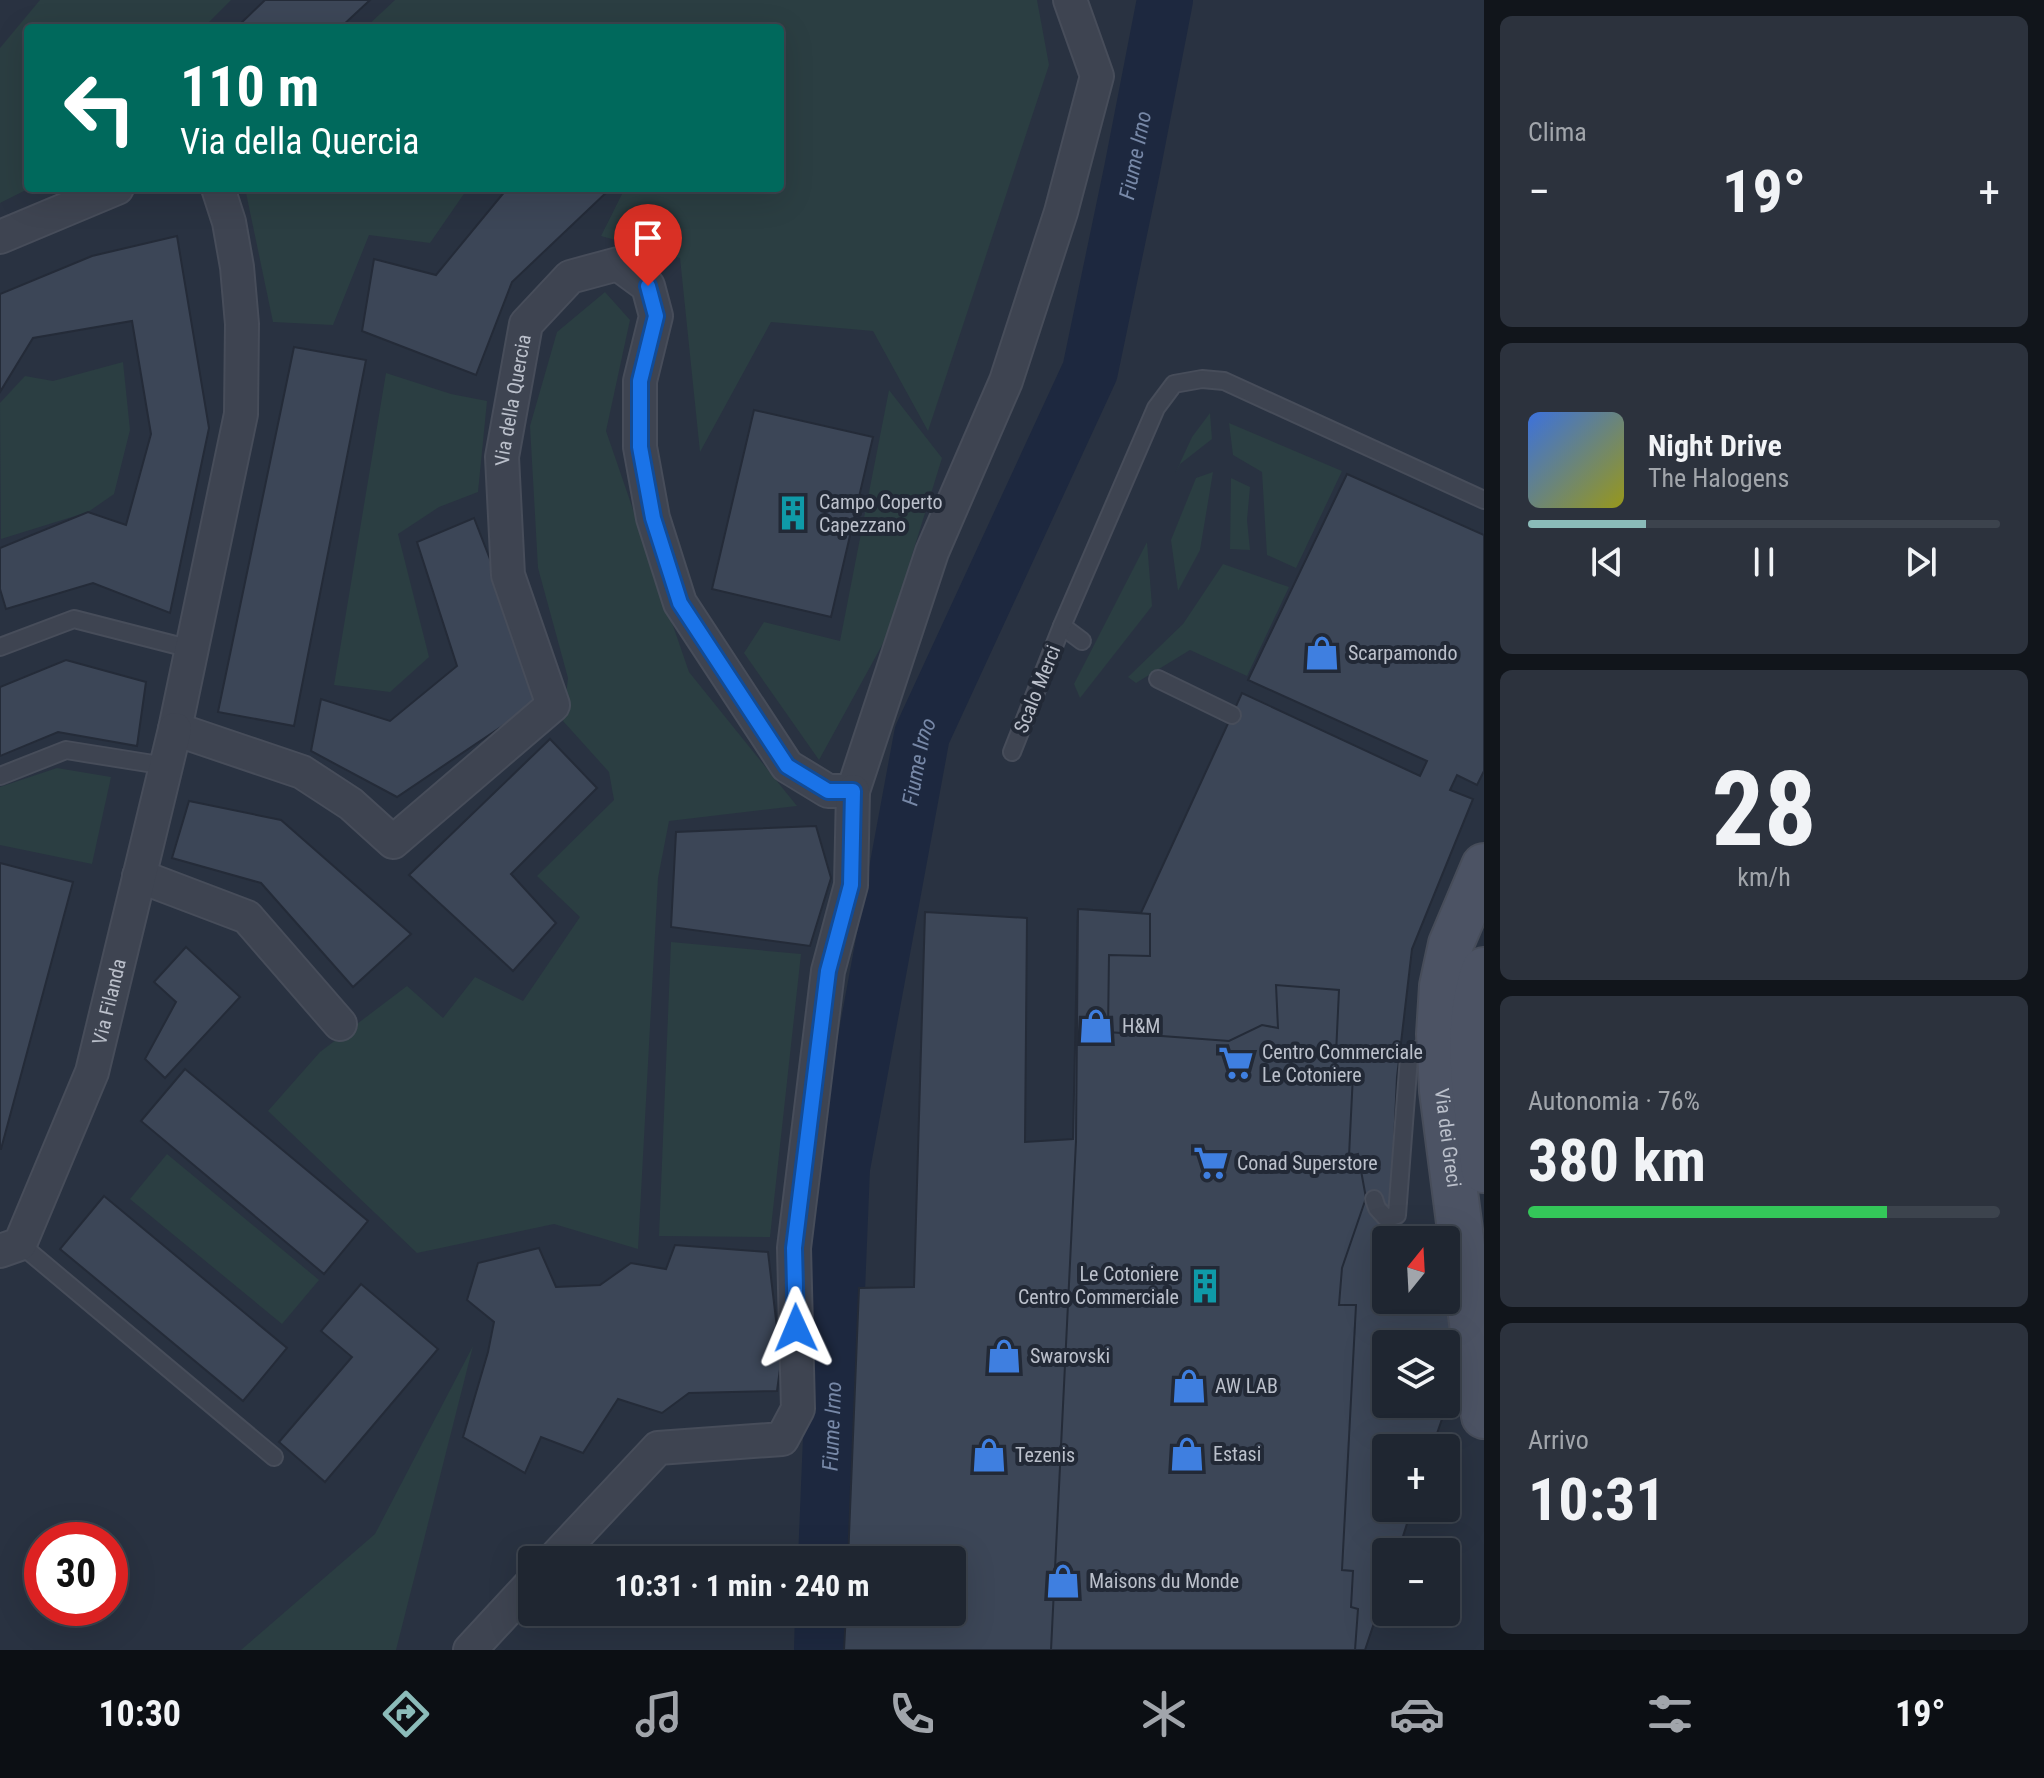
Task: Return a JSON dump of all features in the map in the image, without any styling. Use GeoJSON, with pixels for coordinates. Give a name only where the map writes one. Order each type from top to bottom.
{"type":"FeatureCollection","features":[{"type":"Feature","properties":{"kind":"main road","name":"Via dei Greci"},"geometry":{"type":"LineString","coordinates":[[1484,866],[1451,944],[1442,986],[1439,1034],[1442,1091],[1484,1416]]}},
{"type":"Feature","properties":{"kind":"main road","name":"Via dei Greci"},"geometry":{"type":"LineString","coordinates":[[1484,970],[1474,1012],[1473,1041],[1484,1170]]}},
{"type":"Feature","properties":{"kind":"street"},"geometry":{"type":"LineString","coordinates":[[566,1546],[658,1448],[782,1439],[798,1409],[794,1248],[828,971],[851,885],[853,791],[932,552],[1006,381],[1061,212],[1097,76],[1070,0]]}},
{"type":"Feature","properties":{"kind":"street"},"geometry":{"type":"LineString","coordinates":[[0,237],[107,192]]}},
{"type":"Feature","properties":{"kind":"street"},"geometry":{"type":"LineString","coordinates":[[175,729],[241,414],[242,324],[237,267],[229,222],[219,192]]}},
{"type":"Feature","properties":{"kind":"street","name":"Via della Quercia"},"geometry":{"type":"LineString","coordinates":[[175,729],[302,772],[351,804],[393,842],[553,705],[508,575],[502,457],[526,324],[570,277],[618,264],[648,286],[656,316],[640,381],[640,447],[653,518],[680,603],[787,766],[828,791],[853,791]]}},
{"type":"Feature","properties":{"kind":"street","name":"Via Filanda"},"geometry":{"type":"LineString","coordinates":[[10,1247],[92,1072],[175,729]]}},
{"type":"Feature","properties":{"kind":"street"},"geometry":{"type":"LineString","coordinates":[[139,876],[247,917],[340,1024]]}},
{"type":"Feature","properties":{"kind":"street"},"geometry":{"type":"LineString","coordinates":[[470,1650],[518,1598]]}},
{"type":"Feature","properties":{"kind":"lane"},"geometry":{"type":"LineString","coordinates":[[1082,641],[1062,626],[1156,408],[1174,384],[1202,379],[1224,381],[1484,500]]}},
{"type":"Feature","properties":{"kind":"lane"},"geometry":{"type":"LineString","coordinates":[[0,647],[74,619],[191,649]]}},
{"type":"Feature","properties":{"kind":"lane","name":"Scalo Merci"},"geometry":{"type":"LineString","coordinates":[[1012,752],[1062,626]]}},
{"type":"Feature","properties":{"kind":"lane"},"geometry":{"type":"LineString","coordinates":[[1158,679],[1232,715]]}},
{"type":"Feature","properties":{"kind":"lane"},"geometry":{"type":"LineString","coordinates":[[0,776],[66,750],[166,766]]}},
{"type":"Feature","properties":{"kind":"lane"},"geometry":{"type":"LineString","coordinates":[[1374,1199],[1386,1218],[1397,1215],[1409,1057],[1439,1034]]}},
{"type":"Feature","properties":{"kind":"lane"},"geometry":{"type":"LineString","coordinates":[[10,1247],[274,1457]]}},
{"type":"Feature","properties":{"kind":"green space"},"geometry":{"type":"Polygon","coordinates":[[[40,0],[231,0],[207,24],[24,24],[24,191],[0,203],[0,48],[40,0]]]}},
{"type":"Feature","properties":{"kind":"green space"},"geometry":{"type":"Polygon","coordinates":[[[395,0],[1037,0],[1049,65],[928,431],[873,331],[771,322],[700,452],[680,258],[601,236],[623,192],[784,192],[784,24],[369,24],[395,0]]]}},
{"type":"Feature","properties":{"kind":"green space"},"geometry":{"type":"Polygon","coordinates":[[[246,192],[465,192],[430,243],[369,235],[333,325],[273,322],[246,192]]]}},
{"type":"Feature","properties":{"kind":"green space"},"geometry":{"type":"Polygon","coordinates":[[[605,292],[630,320],[606,431],[689,672],[797,806],[669,821],[658,878],[638,1249],[554,1224],[417,1253],[268,1111],[320,1052],[407,986],[443,1018],[475,977],[523,1001],[580,917],[537,876],[614,800],[609,772],[563,721],[568,678],[538,568],[530,426],[557,332],[605,292]]]}},
{"type":"Feature","properties":{"kind":"green space"},"geometry":{"type":"Polygon","coordinates":[[[123,362],[130,430],[114,494],[88,512],[1,539],[0,403],[25,376],[53,381],[123,362]]]}},
{"type":"Feature","properties":{"kind":"green space"},"geometry":{"type":"Polygon","coordinates":[[[386,373],[451,394],[487,401],[478,492],[439,507],[398,534],[429,657],[390,692],[334,685],[386,373]]]}},
{"type":"Feature","properties":{"kind":"green space"},"geometry":{"type":"Polygon","coordinates":[[[889,390],[942,458],[887,636],[819,760],[744,653],[764,622],[840,641],[889,390]]]}},
{"type":"Feature","properties":{"kind":"green space"},"geometry":{"type":"Polygon","coordinates":[[[1210,413],[1212,439],[1180,464],[1175,474],[1192,437],[1210,413]]]}},
{"type":"Feature","properties":{"kind":"green space"},"geometry":{"type":"Polygon","coordinates":[[[1229,423],[1342,471],[1296,568],[1267,555],[1262,472],[1233,455],[1229,423]]]}},
{"type":"Feature","properties":{"kind":"green space"},"geometry":{"type":"Polygon","coordinates":[[[1213,472],[1200,550],[1178,591],[1171,540],[1196,478],[1213,472]]]}},
{"type":"Feature","properties":{"kind":"green space"},"geometry":{"type":"Polygon","coordinates":[[[1231,478],[1250,487],[1247,520],[1250,550],[1230,549],[1231,478]]]}},
{"type":"Feature","properties":{"kind":"green space"},"geometry":{"type":"Polygon","coordinates":[[[1147,542],[1152,606],[1080,698],[1074,684],[1147,542]]]}},
{"type":"Feature","properties":{"kind":"green space"},"geometry":{"type":"Polygon","coordinates":[[[1223,564],[1289,587],[1247,676],[1190,650],[1136,683],[1128,677],[1183,624],[1223,564]]]}},
{"type":"Feature","properties":{"kind":"green space"},"geometry":{"type":"Polygon","coordinates":[[[57,768],[111,777],[92,864],[0,845],[0,787],[57,768]]]}},
{"type":"Feature","properties":{"kind":"green space"},"geometry":{"type":"Polygon","coordinates":[[[671,942],[801,954],[770,1237],[659,1236],[671,942]]]}},
{"type":"Feature","properties":{"kind":"green space"},"geometry":{"type":"Polygon","coordinates":[[[167,1154],[319,1280],[282,1324],[130,1199],[167,1154]]]}},
{"type":"Feature","properties":{"kind":"green space"},"geometry":{"type":"Polygon","coordinates":[[[473,1346],[396,1650],[241,1650],[375,1534],[473,1346]]]}},
{"type":"Feature","properties":{"kind":"building"},"geometry":{"type":"Polygon","coordinates":[[[265,0],[370,0],[344,24],[240,24],[265,0]]]}},
{"type":"Feature","properties":{"kind":"building"},"geometry":{"type":"Polygon","coordinates":[[[504,192],[607,192],[512,282],[476,375],[362,331],[374,259],[436,275],[504,192]]]}},
{"type":"Feature","properties":{"kind":"building"},"geometry":{"type":"Polygon","coordinates":[[[177,236],[209,428],[170,613],[93,583],[6,609],[0,589],[0,548],[88,512],[126,525],[151,434],[132,321],[33,338],[0,392],[0,294],[92,256],[177,236]]]}},
{"type":"Feature","properties":{"kind":"building"},"geometry":{"type":"Polygon","coordinates":[[[294,347],[366,360],[294,726],[218,712],[294,347]]]}},
{"type":"Feature","properties":{"kind":"building","name":"Campo Coperto Capezzano"},"geometry":{"type":"Polygon","coordinates":[[[754,410],[873,437],[831,617],[712,589],[754,410]]]}},
{"type":"Feature","properties":{"kind":"building","name":"Centro Commerciale Le Cotoniere"},"geometry":{"type":"Polygon","coordinates":[[[1347,474],[1484,535],[1484,771],[1477,785],[1457,775],[1450,790],[1473,799],[1412,949],[1397,1077],[1390,1226],[1372,1226],[1372,1314],[1449,1314],[1453,1330],[1372,1330],[1372,1418],[1442,1418],[1437,1434],[1372,1434],[1372,1522],[1408,1522],[1402,1538],[1372,1538],[1373,1626],[1365,1650],[844,1650],[845,1626],[966,1626],[966,1546],[849,1546],[859,1288],[914,1287],[925,912],[1027,918],[1025,1142],[1073,1139],[1078,909],[1141,913],[1242,693],[1420,776],[1427,761],[1248,680],[1347,474]]]}},
{"type":"Feature","properties":{"kind":"building"},"geometry":{"type":"Polygon","coordinates":[[[474,518],[544,698],[397,797],[311,751],[321,699],[390,721],[457,666],[417,542],[474,518]]]}},
{"type":"Feature","properties":{"kind":"building"},"geometry":{"type":"Polygon","coordinates":[[[66,660],[146,682],[137,746],[58,732],[0,756],[0,687],[66,660]]]}},
{"type":"Feature","properties":{"kind":"building"},"geometry":{"type":"Polygon","coordinates":[[[550,739],[597,788],[511,874],[556,923],[513,971],[409,875],[550,739]]]}},
{"type":"Feature","properties":{"kind":"building"},"geometry":{"type":"Polygon","coordinates":[[[189,801],[281,820],[411,934],[353,987],[261,883],[172,858],[189,801]]]}},
{"type":"Feature","properties":{"kind":"building"},"geometry":{"type":"Polygon","coordinates":[[[816,826],[831,878],[810,946],[671,927],[676,832],[816,826]]]}},
{"type":"Feature","properties":{"kind":"building"},"geometry":{"type":"Polygon","coordinates":[[[0,863],[73,882],[1,1149],[0,1149],[0,863]]]}},
{"type":"Feature","properties":{"kind":"building","name":"Le Cotoniere Centro Commerciale"},"geometry":{"type":"Polygon","coordinates":[[[1078,909],[1150,914],[1150,956],[1109,955],[1108,1032],[1229,1041],[1262,1025],[1278,1028],[1276,985],[1339,990],[1335,1075],[1353,1074],[1349,1156],[1358,1154],[1366,1198],[1342,1268],[1339,1305],[1356,1305],[1342,1570],[1353,1571],[1351,1607],[1358,1609],[1355,1650],[1051,1650],[1076,1141],[1078,909]]]}},
{"type":"Feature","properties":{"kind":"building"},"geometry":{"type":"Polygon","coordinates":[[[186,947],[240,997],[165,1078],[145,1059],[176,1002],[154,982],[186,947]]]}},
{"type":"Feature","properties":{"kind":"building"},"geometry":{"type":"Polygon","coordinates":[[[185,1069],[368,1221],[324,1274],[141,1121],[185,1069]]]}},
{"type":"Feature","properties":{"kind":"building"},"geometry":{"type":"Polygon","coordinates":[[[104,1196],[287,1348],[243,1401],[60,1249],[104,1196]]]}},
{"type":"Feature","properties":{"kind":"building"},"geometry":{"type":"Polygon","coordinates":[[[675,1245],[768,1252],[781,1362],[777,1391],[689,1393],[662,1413],[618,1399],[583,1453],[541,1437],[525,1473],[463,1437],[494,1322],[467,1300],[478,1263],[539,1248],[556,1287],[600,1285],[631,1263],[666,1269],[675,1245]]]}},
{"type":"Feature","properties":{"kind":"building"},"geometry":{"type":"Polygon","coordinates":[[[361,1284],[438,1349],[325,1482],[279,1442],[352,1357],[321,1331],[361,1284]]]}},
{"type":"Feature","properties":{"kind":"waterway","name":"Fiume Irno"},"geometry":{"type":"LineString","coordinates":[[827,1546],[842,1168],[922,735],[1090,371],[1165,0]]}},
{"type":"Feature","properties":{"kind":"waterway","name":"Fiume Irno"},"geometry":{"type":"LineString","coordinates":[[822,1650],[823,1626]]}},
{"type":"Feature","properties":{"kind":"place","name":"Campo Coperto Capezzano"},"geometry":{"type":"Point","coordinates":[793,513]}},
{"type":"Feature","properties":{"kind":"place","name":"Scarpamondo"},"geometry":{"type":"Point","coordinates":[1322,653]}},
{"type":"Feature","properties":{"kind":"place","name":"H&M"},"geometry":{"type":"Point","coordinates":[1096,1026]}},
{"type":"Feature","properties":{"kind":"place","name":"Centro Commerciale Le Cotoniere"},"geometry":{"type":"Point","coordinates":[1236,1063]}},
{"type":"Feature","properties":{"kind":"place","name":"Conad Superstore"},"geometry":{"type":"Point","coordinates":[1211,1163]}},
{"type":"Feature","properties":{"kind":"place","name":"Le Cotoniere Centro Commerciale"},"geometry":{"type":"Point","coordinates":[1205,1286]}},
{"type":"Feature","properties":{"kind":"place","name":"Swarovski"},"geometry":{"type":"Point","coordinates":[1004,1356]}},
{"type":"Feature","properties":{"kind":"place","name":"AW LAB"},"geometry":{"type":"Point","coordinates":[1189,1386]}},
{"type":"Feature","properties":{"kind":"place","name":"Estasi"},"geometry":{"type":"Point","coordinates":[1187,1454]}},
{"type":"Feature","properties":{"kind":"place","name":"Tezenis"},"geometry":{"type":"Point","coordinates":[989,1455]}},
{"type":"Feature","properties":{"kind":"place","name":"Maisons du Monde"},"geometry":{"type":"Point","coordinates":[1063,1581]}},
{"type":"Feature","properties":{"kind":"route"},"geometry":{"type":"LineString","coordinates":[[648,286],[656,316],[640,381],[640,447],[653,518],[680,603],[787,766],[828,791],[853,791],[851,885],[828,971],[794,1248],[796,1328]]}}]}
